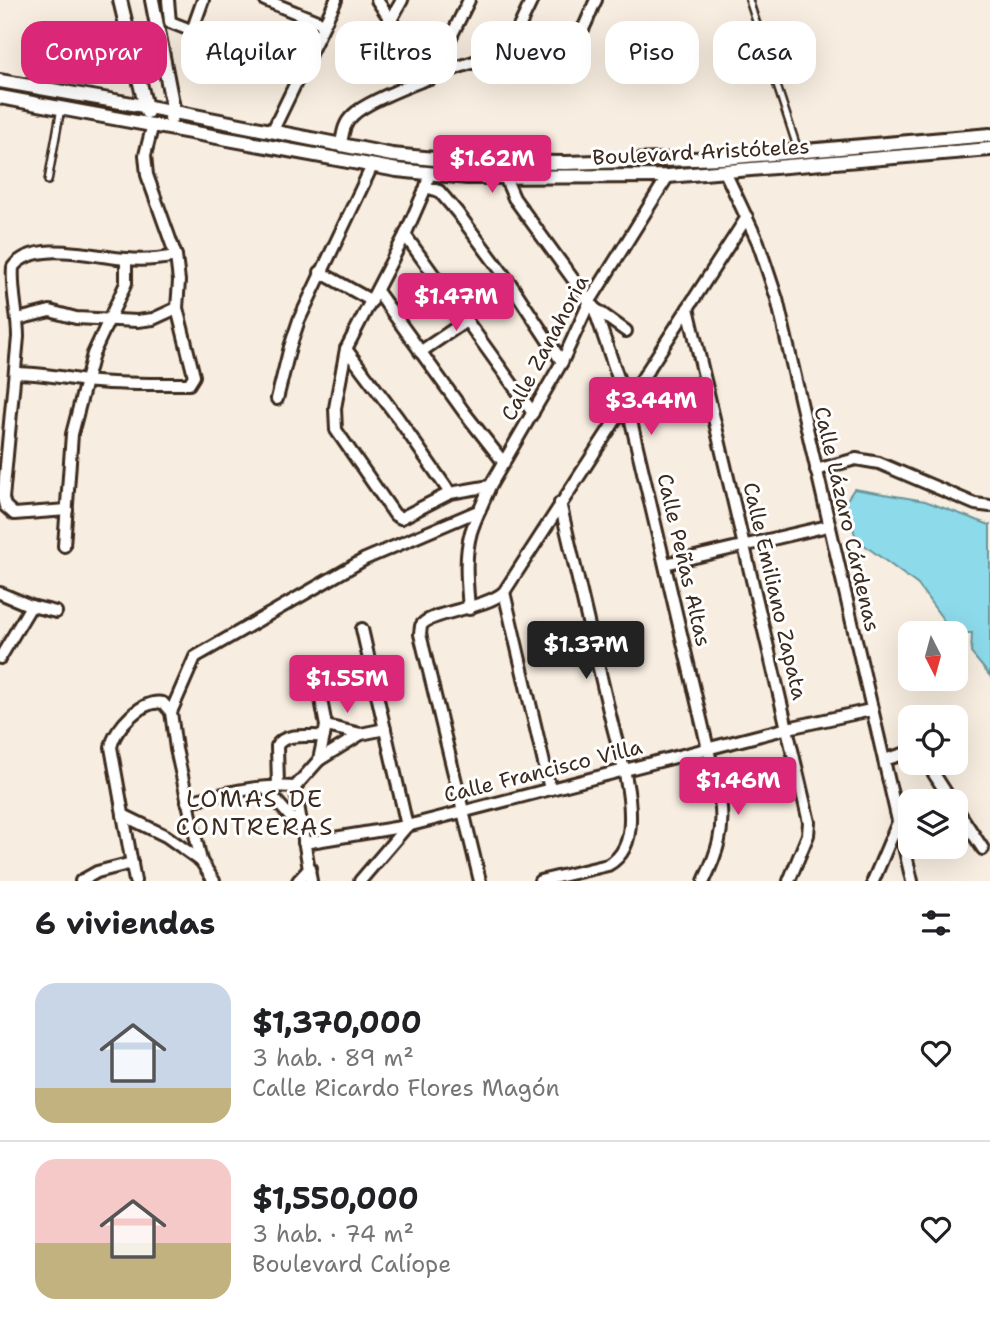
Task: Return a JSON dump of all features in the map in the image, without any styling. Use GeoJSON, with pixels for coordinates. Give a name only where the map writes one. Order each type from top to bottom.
{"type":"FeatureCollection","features":[{"type":"Feature","properties":{"kind":"street"},"geometry":{"type":"LineString","coordinates":[[15,373],[35,373],[87,381],[189,384],[193,381],[177,309],[179,281],[176,257],[147,175],[145,155],[151,122],[144,106],[120,0]]}},
{"type":"Feature","properties":{"kind":"street"},"geometry":{"type":"LineString","coordinates":[[151,122],[171,118],[174,113],[152,0]]}},
{"type":"Feature","properties":{"kind":"street"},"geometry":{"type":"LineString","coordinates":[[168,0],[174,24]]}},
{"type":"Feature","properties":{"kind":"street"},"geometry":{"type":"LineString","coordinates":[[196,21],[203,0]]}},
{"type":"Feature","properties":{"kind":"street"},"geometry":{"type":"LineString","coordinates":[[265,0],[324,24]]}},
{"type":"Feature","properties":{"kind":"street"},"geometry":{"type":"LineString","coordinates":[[321,30],[336,0]]}},
{"type":"Feature","properties":{"kind":"street"},"geometry":{"type":"LineString","coordinates":[[377,0],[391,20],[402,0]]}},
{"type":"Feature","properties":{"kind":"street"},"geometry":{"type":"LineString","coordinates":[[457,24],[469,0]]}},
{"type":"Feature","properties":{"kind":"street"},"geometry":{"type":"LineString","coordinates":[[522,21],[532,0]]}},
{"type":"Feature","properties":{"kind":"street"},"geometry":{"type":"LineString","coordinates":[[586,21],[596,0]]}},
{"type":"Feature","properties":{"kind":"street"},"geometry":{"type":"LineString","coordinates":[[156,19],[181,27]]}},
{"type":"Feature","properties":{"kind":"street","name":"Boulevard Aristóteles"},"geometry":{"type":"LineString","coordinates":[[0,81],[402,156],[499,163],[724,158],[990,135]]}},
{"type":"Feature","properties":{"kind":"street"},"geometry":{"type":"LineString","coordinates":[[272,132],[294,84]]}},
{"type":"Feature","properties":{"kind":"street"},"geometry":{"type":"LineString","coordinates":[[341,144],[344,126],[353,115],[377,100],[417,84]]}},
{"type":"Feature","properties":{"kind":"street"},"geometry":{"type":"LineString","coordinates":[[171,95],[180,108],[222,119],[226,124]]}},
{"type":"Feature","properties":{"kind":"street","name":"Boulevard Aristóteles"},"geometry":{"type":"LineString","coordinates":[[0,97],[151,122],[372,166],[428,180],[668,176],[990,149]]}},
{"type":"Feature","properties":{"kind":"street","name":"Calle Peñas Altas"},"geometry":{"type":"LineString","coordinates":[[499,163],[514,198],[592,304],[627,404],[723,816],[720,842],[704,881]]}},
{"type":"Feature","properties":{"kind":"street"},"geometry":{"type":"LineString","coordinates":[[277,399],[290,346],[320,272],[372,166]]}},
{"type":"Feature","properties":{"kind":"street","name":"Calle Lázaro Cárdenas"},"geometry":{"type":"LineString","coordinates":[[725,172],[767,266],[776,299],[898,816]]}},
{"type":"Feature","properties":{"kind":"street","name":"Calle Zanahoria"},"geometry":{"type":"LineString","coordinates":[[470,609],[466,571],[468,547],[490,486],[562,362],[592,304],[668,176]]}},
{"type":"Feature","properties":{"kind":"street"},"geometry":{"type":"LineString","coordinates":[[490,486],[450,493],[401,518],[395,515],[336,429],[335,408],[346,349],[405,235],[428,180],[457,212],[510,283],[562,362]]}},
{"type":"Feature","properties":{"kind":"street"},"geometry":{"type":"LineString","coordinates":[[480,881],[421,626],[428,618],[470,609],[504,592],[747,217]]}},
{"type":"Feature","properties":{"kind":"street"},"geometry":{"type":"LineString","coordinates":[[405,235],[533,413]]}},
{"type":"Feature","properties":{"kind":"street"},"geometry":{"type":"LineString","coordinates":[[67,510],[14,514],[5,506],[3,498],[18,319],[12,279],[13,267],[18,261],[62,251],[126,260],[176,257]]}},
{"type":"Feature","properties":{"kind":"street"},"geometry":{"type":"LineString","coordinates":[[65,546],[72,434],[93,354],[126,283],[126,260]]}},
{"type":"Feature","properties":{"kind":"street"},"geometry":{"type":"LineString","coordinates":[[320,272],[375,296],[503,463]]}},
{"type":"Feature","properties":{"kind":"street"},"geometry":{"type":"LineString","coordinates":[[592,304],[626,331]]}},
{"type":"Feature","properties":{"kind":"street","name":"Calle Emiliano Zapata"},"geometry":{"type":"LineString","coordinates":[[688,308],[809,822],[808,835],[789,881]]}},
{"type":"Feature","properties":{"kind":"street"},"geometry":{"type":"LineString","coordinates":[[18,319],[50,311],[76,318],[153,319],[177,309]]}},
{"type":"Feature","properties":{"kind":"street"},"geometry":{"type":"LineString","coordinates":[[420,352],[466,321]]}},
{"type":"Feature","properties":{"kind":"street"},"geometry":{"type":"LineString","coordinates":[[346,349],[450,493]]}},
{"type":"Feature","properties":{"kind":"street"},"geometry":{"type":"LineString","coordinates":[[816,470],[856,459],[879,463],[975,504],[990,506]]}},
{"type":"Feature","properties":{"kind":"street"},"geometry":{"type":"LineString","coordinates":[[540,881],[608,865],[616,860],[629,836],[630,820],[623,771],[560,503]]}},
{"type":"Feature","properties":{"kind":"street"},"geometry":{"type":"LineString","coordinates":[[214,881],[201,861],[176,749],[171,712],[195,657],[365,559],[480,510]]}},
{"type":"Feature","properties":{"kind":"street"},"geometry":{"type":"LineString","coordinates":[[666,564],[828,526]]}},
{"type":"Feature","properties":{"kind":"street"},"geometry":{"type":"LineString","coordinates":[[504,592],[550,789]]}},
{"type":"Feature","properties":{"kind":"street"},"geometry":{"type":"LineString","coordinates":[[0,593],[31,606],[56,612]]}},
{"type":"Feature","properties":{"kind":"street"},"geometry":{"type":"LineString","coordinates":[[0,657],[31,606]]}},
{"type":"Feature","properties":{"kind":"street"},"geometry":{"type":"LineString","coordinates":[[360,881],[407,826],[362,629]]}},
{"type":"Feature","properties":{"kind":"street"},"geometry":{"type":"LineString","coordinates":[[316,673],[325,731],[319,760]]}},
{"type":"Feature","properties":{"kind":"street"},"geometry":{"type":"LineString","coordinates":[[135,881],[111,747],[116,735],[144,706],[150,703],[163,704],[171,712]]}},
{"type":"Feature","properties":{"kind":"street","name":"Calle Francisco Villa"},"geometry":{"type":"LineString","coordinates":[[304,843],[407,826],[788,728],[871,710]]}},
{"type":"Feature","properties":{"kind":"street"},"geometry":{"type":"LineString","coordinates":[[278,786],[277,746],[280,741],[325,731],[361,734],[385,729]]}},
{"type":"Feature","properties":{"kind":"street"},"geometry":{"type":"LineString","coordinates":[[295,787],[319,760],[361,734]]}},
{"type":"Feature","properties":{"kind":"street"},"geometry":{"type":"LineString","coordinates":[[884,760],[898,756]]}},
{"type":"Feature","properties":{"kind":"street"},"geometry":{"type":"LineString","coordinates":[[187,802],[278,786],[295,787]]}},
{"type":"Feature","properties":{"kind":"street"},"geometry":{"type":"LineString","coordinates":[[295,787],[311,881]]}},
{"type":"Feature","properties":{"kind":"street"},"geometry":{"type":"LineString","coordinates":[[265,788],[302,830]]}},
{"type":"Feature","properties":{"kind":"street"},"geometry":{"type":"LineString","coordinates":[[123,815],[166,836],[201,861]]}},
{"type":"Feature","properties":{"kind":"street"},"geometry":{"type":"LineString","coordinates":[[873,881],[898,822]]}},
{"type":"Feature","properties":{"kind":"street"},"geometry":{"type":"LineString","coordinates":[[968,826],[983,849]]}},
{"type":"Feature","properties":{"kind":"street","name":"Calle Lázaro Cárdenas"},"geometry":{"type":"LineString","coordinates":[[907,859],[912,881]]}},
{"type":"Feature","properties":{"kind":"street"},"geometry":{"type":"LineString","coordinates":[[81,881],[97,873],[132,863]]}},
{"type":"Feature","properties":{"kind":"street"},"geometry":{"type":"LineString","coordinates":[[298,881],[310,868]]}},
{"type":"Feature","properties":{"kind":"lane"},"geometry":{"type":"LineString","coordinates":[[749,0],[799,151]]}},
{"type":"Feature","properties":{"kind":"lane"},"geometry":{"type":"LineString","coordinates":[[48,181],[61,108]]}},
{"type":"Feature","properties":{"kind":"water"},"geometry":{"type":"Polygon","coordinates":[[[854,489],[925,501],[990,525],[990,676],[971,653],[972,633],[968,633],[968,621],[944,621],[918,585],[856,539],[846,501],[854,489]]]}},
{"type":"Feature","properties":{"kind":"district","name":"LOMAS DE CONTRERAS"},"geometry":{"type":"Point","coordinates":[255,813]}}]}
